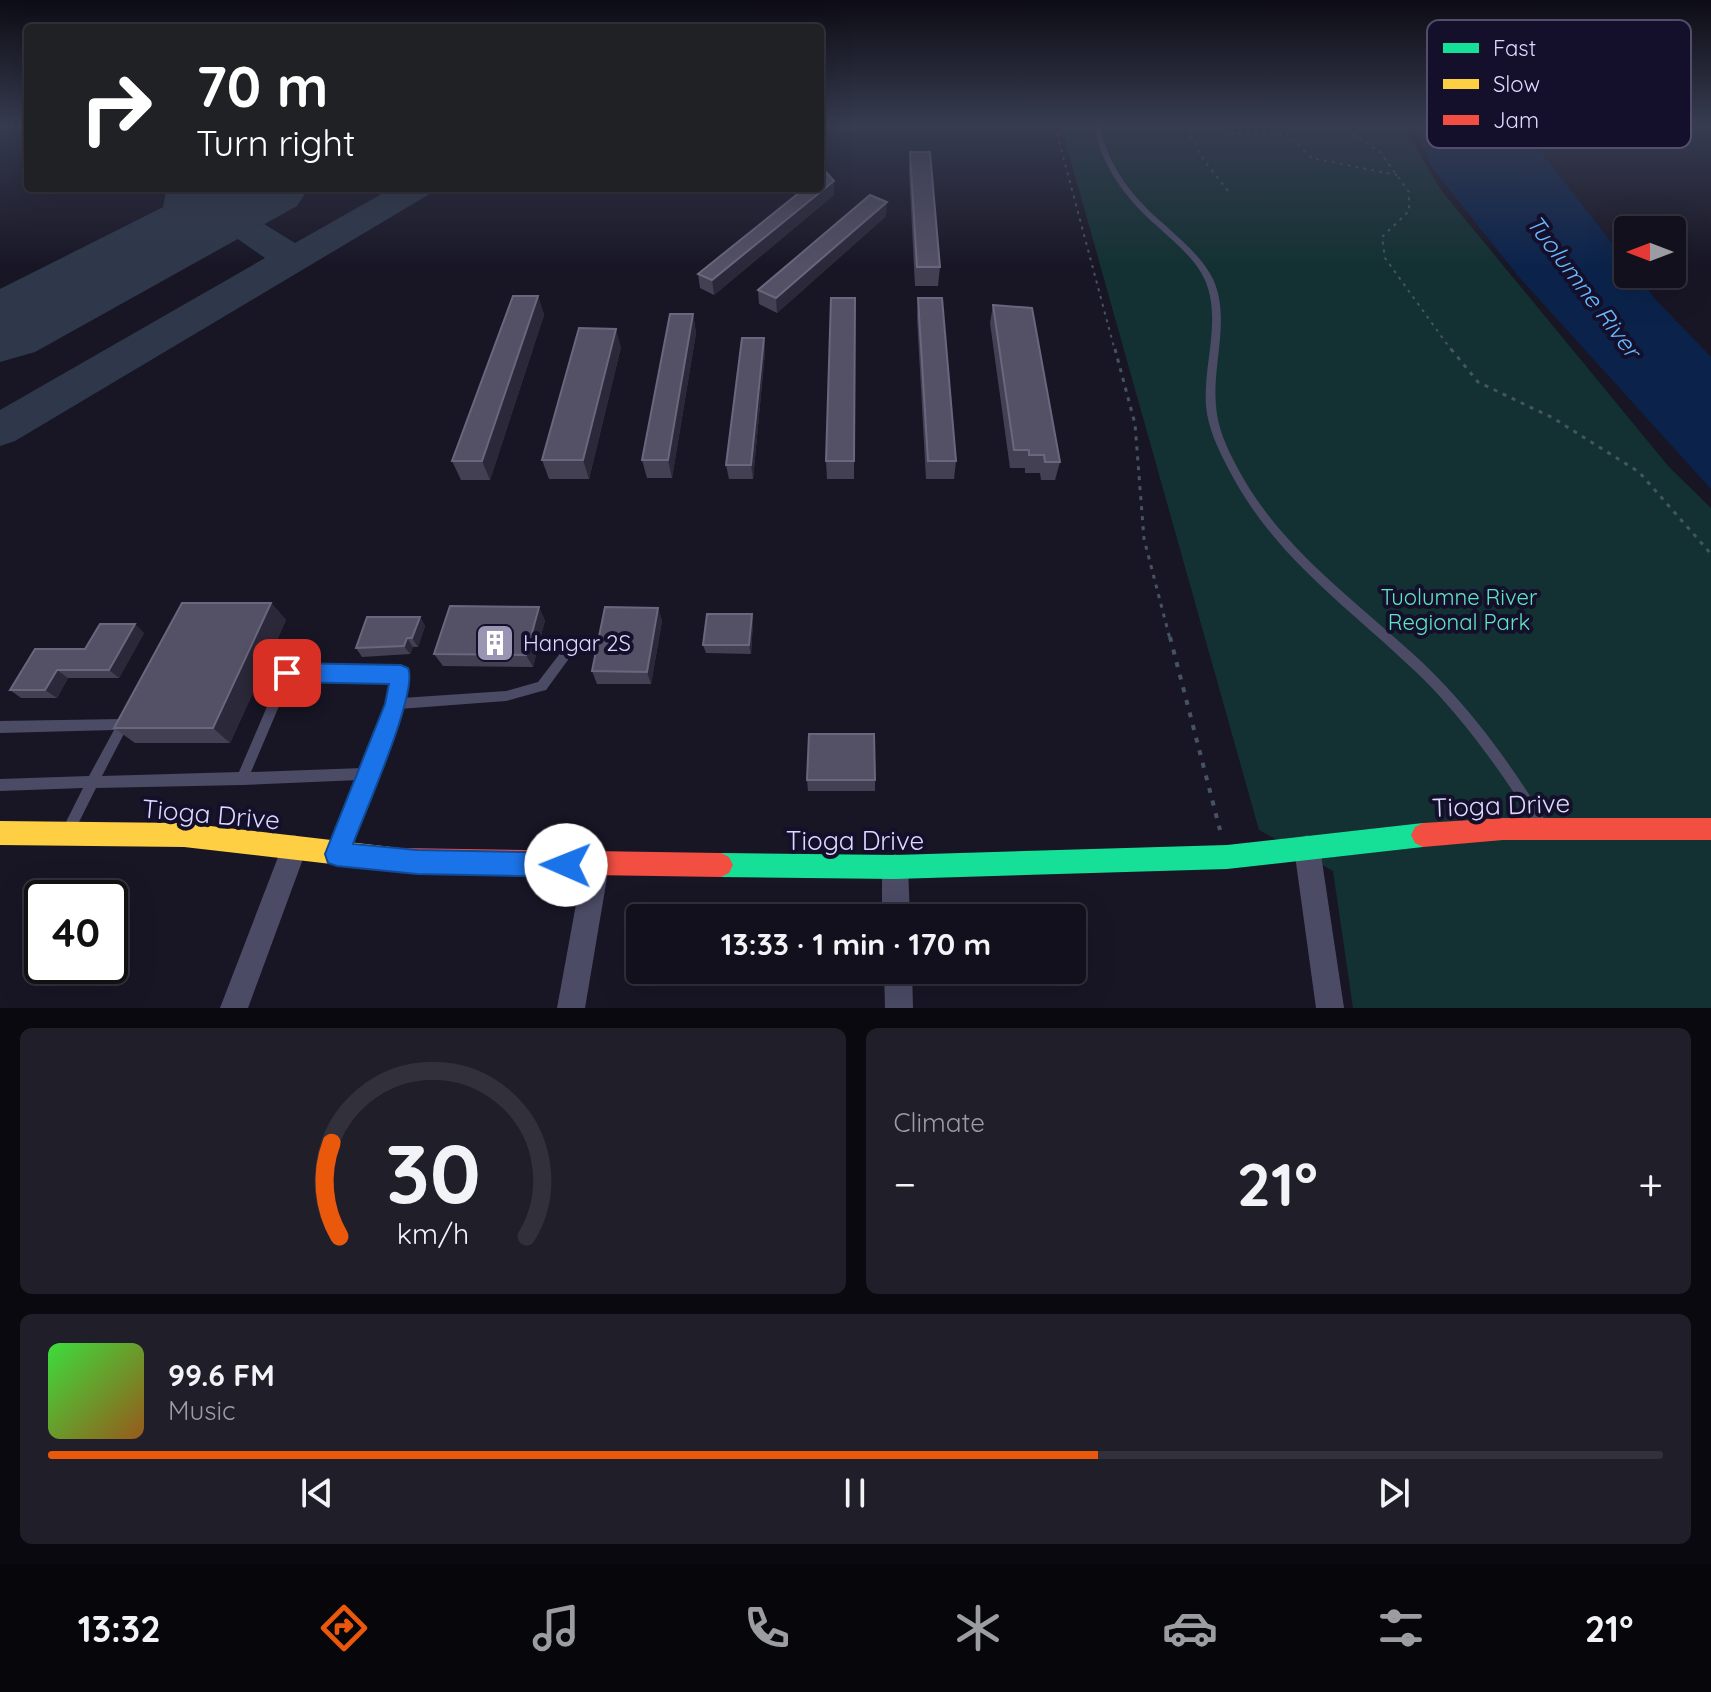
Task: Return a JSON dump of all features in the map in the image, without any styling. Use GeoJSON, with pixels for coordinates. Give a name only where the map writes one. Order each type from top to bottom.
{"type":"FeatureCollection","features":[{"type":"Feature","properties":{"kind":"street","name":"Tioga Drive"},"geometry":{"type":"LineString","coordinates":[[0,833],[184,835],[431,862],[895,867],[1227,857],[1464,831],[1711,829]]}},
{"type":"Feature","properties":{"kind":"street"},"geometry":{"type":"LineString","coordinates":[[234,1008],[294,848]]}},
{"type":"Feature","properties":{"kind":"street"},"geometry":{"type":"LineString","coordinates":[[1307,848],[1330,1008]]}},
{"type":"Feature","properties":{"kind":"street"},"geometry":{"type":"LineString","coordinates":[[571,1008],[596,866]]}},
{"type":"Feature","properties":{"kind":"street"},"geometry":{"type":"LineString","coordinates":[[895,867],[896,904]]}},
{"type":"Feature","properties":{"kind":"street"},"geometry":{"type":"LineString","coordinates":[[898,984],[899,1008]]}},
{"type":"Feature","properties":{"kind":"lane"},"geometry":{"type":"LineString","coordinates":[[1115,173],[1129,193],[1195,259],[1210,281],[1215,306],[1211,408],[1223,450],[1253,503],[1298,556],[1460,709],[1514,780],[1543,828]]}},
{"type":"Feature","properties":{"kind":"lane"},"geometry":{"type":"LineString","coordinates":[[395,704],[506,696],[542,686],[572,646]]}},
{"type":"Feature","properties":{"kind":"lane"},"geometry":{"type":"LineString","coordinates":[[242,779],[287,673],[401,675],[395,704],[337,854]]}},
{"type":"Feature","properties":{"kind":"lane"},"geometry":{"type":"LineString","coordinates":[[0,727],[123,724],[66,833]]}},
{"type":"Feature","properties":{"kind":"lane"},"geometry":{"type":"LineString","coordinates":[[0,785],[367,774]]}},
{"type":"Feature","properties":{"kind":"path"},"geometry":{"type":"LineString","coordinates":[[1068,173],[1135,424],[1144,539],[1227,857]]}},
{"type":"Feature","properties":{"kind":"path"},"geometry":{"type":"LineString","coordinates":[[1214,173],[1228,191]]}},
{"type":"Feature","properties":{"kind":"path"},"geometry":{"type":"LineString","coordinates":[[1387,173],[1397,175],[1409,192],[1409,211],[1382,237],[1385,258],[1464,367],[1478,382],[1494,392],[1553,418],[1639,472],[1711,554]]}},
{"type":"Feature","properties":{"kind":"green space","name":"Tuolumne River Regional Park"},"geometry":{"type":"Polygon","coordinates":[[[1074,173],[1431,173],[1441,190],[1669,467],[1711,508],[1711,1008],[1353,1008],[1333,871],[1259,830],[1074,173]]]}},
{"type":"Feature","properties":{"kind":"water","name":"Tuolumne River"},"geometry":{"type":"Polygon","coordinates":[[[1436,173],[1557,173],[1614,246],[1614,288],[1647,288],[1711,357],[1711,489],[1518,276],[1436,173]]]}},
{"type":"Feature","properties":{"kind":"building"},"geometry":{"type":"Polygon","coordinates":[[[824,173],[834,181],[824,189],[824,173]]]}},
{"type":"Feature","properties":{"kind":"building"},"geometry":{"type":"Polygon","coordinates":[[[911,173],[932,173],[940,267],[917,267],[911,173]]]}},
{"type":"Feature","properties":{"kind":"building"},"geometry":{"type":"Polygon","coordinates":[[[800,192],[820,192],[712,280],[698,274],[800,192]]]}},
{"type":"Feature","properties":{"kind":"building"},"geometry":{"type":"Polygon","coordinates":[[[870,195],[887,202],[776,298],[758,290],[870,195]]]}},
{"type":"Feature","properties":{"kind":"building"},"geometry":{"type":"Polygon","coordinates":[[[513,296],[538,296],[482,461],[452,461],[513,296]]]}},
{"type":"Feature","properties":{"kind":"building"},"geometry":{"type":"Polygon","coordinates":[[[831,298],[855,298],[854,461],[826,461],[831,298]]]}},
{"type":"Feature","properties":{"kind":"building"},"geometry":{"type":"Polygon","coordinates":[[[918,298],[942,298],[956,461],[928,461],[918,298]]]}},
{"type":"Feature","properties":{"kind":"building"},"geometry":{"type":"Polygon","coordinates":[[[993,305],[1032,308],[1060,462],[1045,462],[1044,455],[1029,455],[1029,450],[1014,450],[993,305]]]}},
{"type":"Feature","properties":{"kind":"building"},"geometry":{"type":"Polygon","coordinates":[[[670,314],[693,314],[668,460],[642,460],[670,314]]]}},
{"type":"Feature","properties":{"kind":"building"},"geometry":{"type":"Polygon","coordinates":[[[579,328],[616,329],[583,460],[542,460],[579,328]]]}},
{"type":"Feature","properties":{"kind":"building"},"geometry":{"type":"Polygon","coordinates":[[[742,338],[764,338],[751,465],[726,465],[742,338]]]}},
{"type":"Feature","properties":{"kind":"building"},"geometry":{"type":"Polygon","coordinates":[[[182,603],[271,603],[213,728],[114,728],[182,603]]]}},
{"type":"Feature","properties":{"kind":"building","name":"Hangar 2S"},"geometry":{"type":"Polygon","coordinates":[[[450,606],[539,607],[526,655],[434,654],[450,606]]]}},
{"type":"Feature","properties":{"kind":"building"},"geometry":{"type":"Polygon","coordinates":[[[605,607],[658,608],[647,672],[592,671],[605,607]]]}},
{"type":"Feature","properties":{"kind":"building"},"geometry":{"type":"Polygon","coordinates":[[[707,614],[752,614],[749,645],[703,645],[707,614]]]}},
{"type":"Feature","properties":{"kind":"building"},"geometry":{"type":"Polygon","coordinates":[[[367,617],[420,617],[412,638],[407,638],[404,646],[356,648],[367,617]]]}},
{"type":"Feature","properties":{"kind":"building"},"geometry":{"type":"Polygon","coordinates":[[[100,624],[135,624],[109,670],[57,670],[45,690],[10,690],[35,649],[85,649],[100,624]]]}},
{"type":"Feature","properties":{"kind":"building"},"geometry":{"type":"Polygon","coordinates":[[[809,734],[874,734],[875,780],[807,780],[809,734]]]}},
{"type":"Feature","properties":{"kind":"taxiway"},"geometry":{"type":"LineString","coordinates":[[183,192],[180,206],[194,213],[211,212],[243,200],[233,212],[234,221],[284,252],[283,262],[273,271]]}},
{"type":"Feature","properties":{"kind":"taxiway"},"geometry":{"type":"LineString","coordinates":[[273,271],[409,192]]}},
{"type":"Feature","properties":{"kind":"taxiway"},"geometry":{"type":"LineString","coordinates":[[0,430],[273,271]]}},
{"type":"Feature","properties":{"kind":"runway"},"geometry":{"type":"LineString","coordinates":[[0,329],[259,192]]}},
{"type":"Feature","properties":{"kind":"traffic: fast"},"geometry":{"type":"LineString","coordinates":[[721,865],[895,867],[1227,857],[1423,835]]}},
{"type":"Feature","properties":{"kind":"traffic: slow"},"geometry":{"type":"LineString","coordinates":[[0,833],[184,835],[400,860]]}},
{"type":"Feature","properties":{"kind":"traffic: jam"},"geometry":{"type":"LineString","coordinates":[[1423,835],[1503,829],[1711,829]]}},
{"type":"Feature","properties":{"kind":"traffic: jam"},"geometry":{"type":"LineString","coordinates":[[400,860],[721,865]]}},
{"type":"Feature","properties":{"kind":"place","name":"Hangar 2S"},"geometry":{"type":"Point","coordinates":[495,643]}},
{"type":"Feature","properties":{"kind":"route"},"geometry":{"type":"LineString","coordinates":[[287,673],[401,675],[395,704],[337,854],[417,862],[566,865]]}}]}
